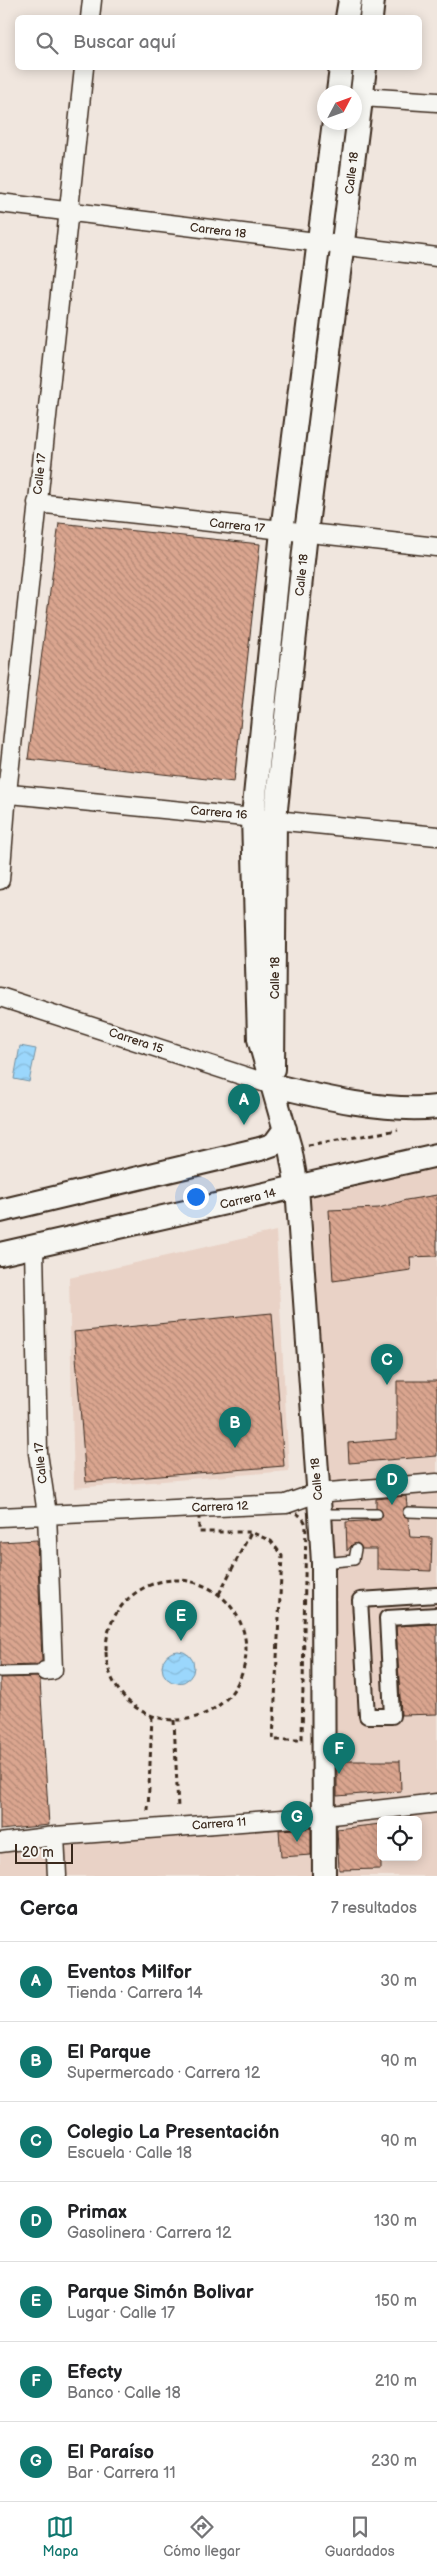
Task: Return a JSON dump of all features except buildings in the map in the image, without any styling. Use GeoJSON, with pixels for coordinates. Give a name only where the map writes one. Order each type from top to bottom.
{"type":"FeatureCollection","features":[{"type":"Feature","properties":{"kind":"street"},"geometry":{"type":"LineString","coordinates":[[90,15],[92,0]]}},
{"type":"Feature","properties":{"kind":"street"},"geometry":{"type":"LineString","coordinates":[[348,15],[350,0]]}},
{"type":"Feature","properties":{"kind":"street"},"geometry":{"type":"LineString","coordinates":[[371,15],[373,0]]}},
{"type":"Feature","properties":{"kind":"street","name":"Calle 17"},"geometry":{"type":"LineString","coordinates":[[0,880],[3,793],[37,503],[84,70]]}},
{"type":"Feature","properties":{"kind":"street"},"geometry":{"type":"LineString","coordinates":[[339,85],[341,70]]}},
{"type":"Feature","properties":{"kind":"street","name":"Calle 18"},"geometry":{"type":"LineString","coordinates":[[362,97],[365,70]]}},
{"type":"Feature","properties":{"kind":"street"},"geometry":{"type":"LineString","coordinates":[[362,97],[437,102]]}},
{"type":"Feature","properties":{"kind":"street","name":"Calle 18"},"geometry":{"type":"LineString","coordinates":[[324,1876],[323,1563],[297,1187],[285,1129],[272,1085],[275,1039],[264,817],[282,531],[333,130]]}},
{"type":"Feature","properties":{"kind":"street","name":"Calle 18"},"geometry":{"type":"LineString","coordinates":[[264,817],[306,534],[358,130]]}},
{"type":"Feature","properties":{"kind":"street","name":"Carrera 18"},"geometry":{"type":"LineString","coordinates":[[0,203],[68,213],[437,257]]}},
{"type":"Feature","properties":{"kind":"street","name":"Carrera 17"},"geometry":{"type":"LineString","coordinates":[[37,503],[437,547]]}},
{"type":"Feature","properties":{"kind":"street","name":"Carrera 16"},"geometry":{"type":"LineString","coordinates":[[3,793],[264,817],[437,836]]}},
{"type":"Feature","properties":{"kind":"street","name":"Carrera 15"},"geometry":{"type":"LineString","coordinates":[[0,996],[272,1085]]}},
{"type":"Feature","properties":{"kind":"street"},"geometry":{"type":"LineString","coordinates":[[272,1085],[326,1098],[419,1109],[437,1107]]}},
{"type":"Feature","properties":{"kind":"street"},"geometry":{"type":"LineString","coordinates":[[0,1211],[260,1149],[274,1144],[285,1129]]}},
{"type":"Feature","properties":{"kind":"street","name":"Carrera 14"},"geometry":{"type":"LineString","coordinates":[[0,1254],[437,1155]]}},
{"type":"Feature","properties":{"kind":"street","name":"Calle 17"},"geometry":{"type":"LineString","coordinates":[[34,1247],[38,1453],[47,1514],[53,1670],[45,1671]]}},
{"type":"Feature","properties":{"kind":"street","name":"Carrera 12"},"geometry":{"type":"LineString","coordinates":[[0,1517],[319,1504],[437,1483]]}},
{"type":"Feature","properties":{"kind":"street"},"geometry":{"type":"LineString","coordinates":[[437,1595],[360,1600],[367,1716],[392,1716],[387,1618],[437,1615]]}},
{"type":"Feature","properties":{"kind":"street","name":"Carrera 11"},"geometry":{"type":"LineString","coordinates":[[0,1843],[55,1836],[323,1816],[437,1803]]}},
{"type":"Feature","properties":{"kind":"street"},"geometry":{"type":"LineString","coordinates":[[55,1836],[57,1876]]}},
{"type":"Feature","properties":{"kind":"lane"},"geometry":{"type":"LineString","coordinates":[[319,1504],[354,1518],[377,1514]]}},
{"type":"Feature","properties":{"kind":"lane"},"geometry":{"type":"LineString","coordinates":[[408,1512],[437,1513]]}},
{"type":"Feature","properties":{"kind":"lane"},"geometry":{"type":"LineString","coordinates":[[323,1563],[354,1560],[356,1549]]}},
{"type":"Feature","properties":{"kind":"lane"},"geometry":{"type":"LineString","coordinates":[[0,1672],[45,1671]]}},
{"type":"Feature","properties":{"kind":"path"},"geometry":{"type":"LineString","coordinates":[[296,1513],[306,1525],[302,1740],[273,1740],[282,1556],[271,1541],[250,1532],[199,1532],[199,1515],[296,1513]]}},
{"type":"Feature","properties":{"kind":"path"},"geometry":{"type":"LineString","coordinates":[[219,1594],[250,1532]]}},
{"type":"Feature","properties":{"kind":"path"},"geometry":{"type":"LineString","coordinates":[[165,1580],[194,1582],[219,1594],[236,1612],[242,1624],[247,1649],[242,1674],[230,1696],[211,1712],[187,1720],[152,1716],[134,1705],[118,1690],[107,1664],[107,1635],[118,1609],[138,1590],[165,1580]]}},
{"type":"Feature","properties":{"kind":"path"},"geometry":{"type":"LineString","coordinates":[[147,1829],[152,1716]]}},
{"type":"Feature","properties":{"kind":"path"},"geometry":{"type":"LineString","coordinates":[[174,1720],[178,1827]]}},
{"type":"Feature","properties":{"kind":"shaded area"},"geometry":{"type":"Polygon","coordinates":[[[437,1156],[437,1876],[0,1876],[0,1843],[323,1816],[318,1492],[299,1189],[437,1156]]]}},
{"type":"Feature","properties":{"kind":"shaded area"},"geometry":{"type":"Polygon","coordinates":[[[276,1231],[289,1471],[74,1488],[69,1278],[276,1231]]]}},
{"type":"Feature","properties":{"kind":"water"},"geometry":{"type":"Polygon","coordinates":[[[20,1046],[36,1049],[29,1082],[14,1079],[20,1046]]]}},
{"type":"Feature","properties":{"kind":"water"},"geometry":{"type":"Polygon","coordinates":[[[178,1651],[184,1652],[189,1656],[193,1661],[193,1673],[189,1678],[184,1682],[178,1683],[172,1682],[167,1678],[163,1673],[162,1667],[163,1661],[167,1656],[172,1652],[178,1651]]]}},
{"type":"Feature","properties":{"kind":"place","name":"Eventos Milfor"},"geometry":{"type":"Point","coordinates":[244,1125]}},
{"type":"Feature","properties":{"kind":"place","name":"Colegio La Presentación"},"geometry":{"type":"Point","coordinates":[387,1385]}},
{"type":"Feature","properties":{"kind":"place","name":"El Parque"},"geometry":{"type":"Point","coordinates":[235,1448]}},
{"type":"Feature","properties":{"kind":"place","name":"Primax"},"geometry":{"type":"Point","coordinates":[392,1505]}},
{"type":"Feature","properties":{"kind":"place","name":"Parque Simón Bolivar"},"geometry":{"type":"Point","coordinates":[181,1641]}},
{"type":"Feature","properties":{"kind":"place","name":"Efecty"},"geometry":{"type":"Point","coordinates":[339,1774]}},
{"type":"Feature","properties":{"kind":"place","name":"El Paraíso"},"geometry":{"type":"Point","coordinates":[297,1842]}}]}
